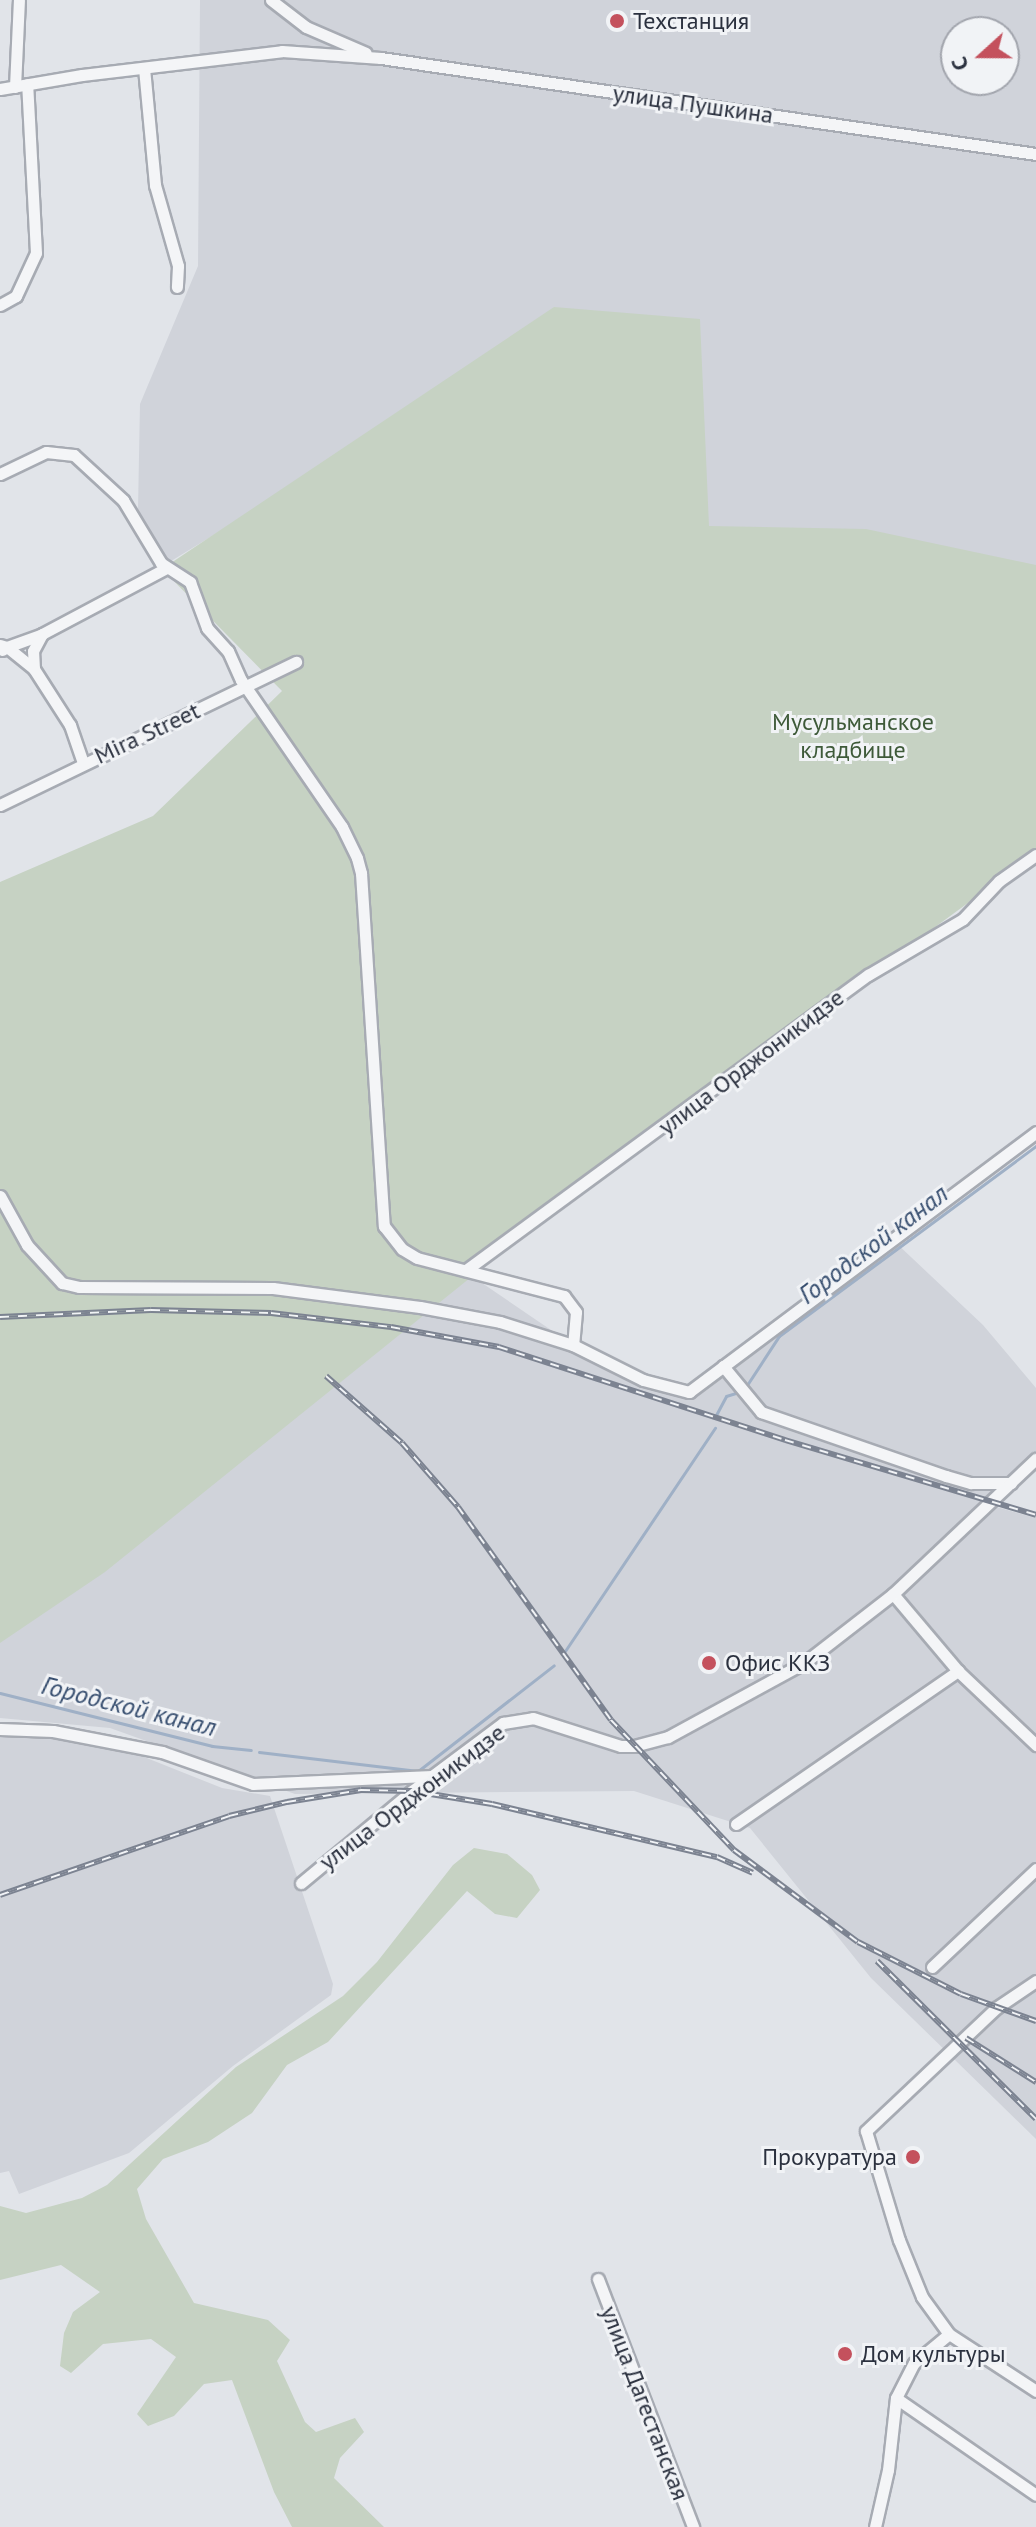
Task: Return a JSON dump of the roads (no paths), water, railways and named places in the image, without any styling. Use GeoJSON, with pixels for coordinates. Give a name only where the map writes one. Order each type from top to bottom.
{"type":"FeatureCollection","features":[{"type":"Feature","properties":{"kind":"street"},"geometry":{"type":"LineString","coordinates":[[6,303],[36,253],[21,85],[19,0]]}},
{"type":"Feature","properties":{"kind":"street"},"geometry":{"type":"LineString","coordinates":[[271,0],[306,27],[381,58]]}},
{"type":"Feature","properties":{"kind":"street"},"geometry":{"type":"LineString","coordinates":[[0,89],[282,51],[381,58],[1036,154]]}},
{"type":"Feature","properties":{"kind":"street"},"geometry":{"type":"LineString","coordinates":[[144,68],[155,185],[178,266],[177,287]]}},
{"type":"Feature","properties":{"kind":"street"},"geometry":{"type":"LineString","coordinates":[[0,474],[46,452],[74,455],[123,500],[166,568],[190,582],[200,618],[228,651],[245,686],[342,827],[361,873],[384,1226],[402,1249],[417,1258],[564,1296],[576,1312],[573,1345]]}},
{"type":"Feature","properties":{"kind":"street"},"geometry":{"type":"LineString","coordinates":[[2,648],[42,634],[166,568]]}},
{"type":"Feature","properties":{"kind":"street"},"geometry":{"type":"LineString","coordinates":[[34,669],[33,651],[42,634]]}},
{"type":"Feature","properties":{"kind":"street"},"geometry":{"type":"LineString","coordinates":[[2,648],[34,669],[70,725],[83,763]]}},
{"type":"Feature","properties":{"kind":"street","name":"Mira Street"},"geometry":{"type":"LineString","coordinates":[[0,805],[296,662]]}},
{"type":"Feature","properties":{"kind":"street","name":"улица Орджоникидзе"},"geometry":{"type":"LineString","coordinates":[[466,1270],[868,975],[963,919],[999,881],[1036,855]]}},
{"type":"Feature","properties":{"kind":"street"},"geometry":{"type":"LineString","coordinates":[[0,1196],[27,1245],[48,1272],[62,1283],[79,1287],[273,1288],[420,1307],[500,1322],[573,1345],[643,1380],[689,1392],[1036,1132]]}},
{"type":"Feature","properties":{"kind":"street"},"geometry":{"type":"LineString","coordinates":[[723,1366],[761,1412],[946,1476],[971,1483],[1011,1483]]}},
{"type":"Feature","properties":{"kind":"street","name":"улица Орджоникидзе"},"geometry":{"type":"LineString","coordinates":[[301,1883],[503,1723],[533,1718],[621,1746],[634,1746],[668,1737],[804,1663],[893,1594],[1036,1459]]}},
{"type":"Feature","properties":{"kind":"street"},"geometry":{"type":"LineString","coordinates":[[893,1594],[958,1671],[1036,1745]]}},
{"type":"Feature","properties":{"kind":"street"},"geometry":{"type":"LineString","coordinates":[[736,1824],[958,1671]]}},
{"type":"Feature","properties":{"kind":"street"},"geometry":{"type":"LineString","coordinates":[[0,1729],[53,1731],[162,1752],[253,1784],[433,1776]]}},
{"type":"Feature","properties":{"kind":"street"},"geometry":{"type":"LineString","coordinates":[[932,1967],[1036,1869]]}},
{"type":"Feature","properties":{"kind":"street"},"geometry":{"type":"LineString","coordinates":[[1036,1981],[996,2008],[866,2131],[904,2254],[922,2297],[949,2334],[1036,2391]]}},
{"type":"Feature","properties":{"kind":"street","name":"улица Дагестанская"},"geometry":{"type":"LineString","coordinates":[[598,2279],[693,2527]]}},
{"type":"Feature","properties":{"kind":"street"},"geometry":{"type":"LineString","coordinates":[[875,2527],[888,2470],[896,2398],[914,2363],[949,2334]]}},
{"type":"Feature","properties":{"kind":"street"},"geometry":{"type":"LineString","coordinates":[[896,2398],[1036,2495]]}},
{"type":"Feature","properties":{"kind":"waterway","name":"Городской канал"},"geometry":{"type":"LineString","coordinates":[[747,1385],[779,1336],[1036,1146]]}},
{"type":"Feature","properties":{"kind":"waterway","name":"Городской канал"},"geometry":{"type":"LineString","coordinates":[[716,1415],[726,1396],[739,1392]]}},
{"type":"Feature","properties":{"kind":"waterway","name":"Городской канал"},"geometry":{"type":"LineString","coordinates":[[565,1651],[715,1428]]}},
{"type":"Feature","properties":{"kind":"waterway","name":"Городской канал"},"geometry":{"type":"LineString","coordinates":[[259,1752],[418,1771],[554,1665]]}},
{"type":"Feature","properties":{"kind":"waterway","name":"Городской канал"},"geometry":{"type":"LineString","coordinates":[[0,1693],[212,1746],[251,1750]]}},
{"type":"Feature","properties":{"kind":"railway"},"geometry":{"type":"LineString","coordinates":[[0,1317],[151,1310],[271,1313],[391,1327],[499,1347],[785,1440],[1036,1515]]}},
{"type":"Feature","properties":{"kind":"railway"},"geometry":{"type":"LineString","coordinates":[[326,1376],[402,1443],[458,1507],[611,1720],[734,1850],[858,1942],[961,1994],[1036,2021]]}},
{"type":"Feature","properties":{"kind":"railway"},"geometry":{"type":"LineString","coordinates":[[0,1895],[229,1816],[287,1802],[361,1790],[412,1791],[492,1804],[717,1857],[753,1873]]}},
{"type":"Feature","properties":{"kind":"railway"},"geometry":{"type":"LineString","coordinates":[[877,1961],[1036,2119]]}},
{"type":"Feature","properties":{"kind":"railway"},"geometry":{"type":"LineString","coordinates":[[966,2038],[1036,2082]]}},
{"type":"Feature","properties":{"kind":"place","name":"Техстанция"},"geometry":{"type":"Point","coordinates":[617,21]}},
{"type":"Feature","properties":{"kind":"place","name":"Офис ККЗ"},"geometry":{"type":"Point","coordinates":[709,1663]}},
{"type":"Feature","properties":{"kind":"place","name":"Прокуратура"},"geometry":{"type":"Point","coordinates":[913,2157]}},
{"type":"Feature","properties":{"kind":"place","name":"Дом культуры"},"geometry":{"type":"Point","coordinates":[845,2354]}},
{"type":"Feature","properties":{"kind":"park label","name":"Мусульманское кладбище"},"geometry":{"type":"Point","coordinates":[853,736]}}]}
